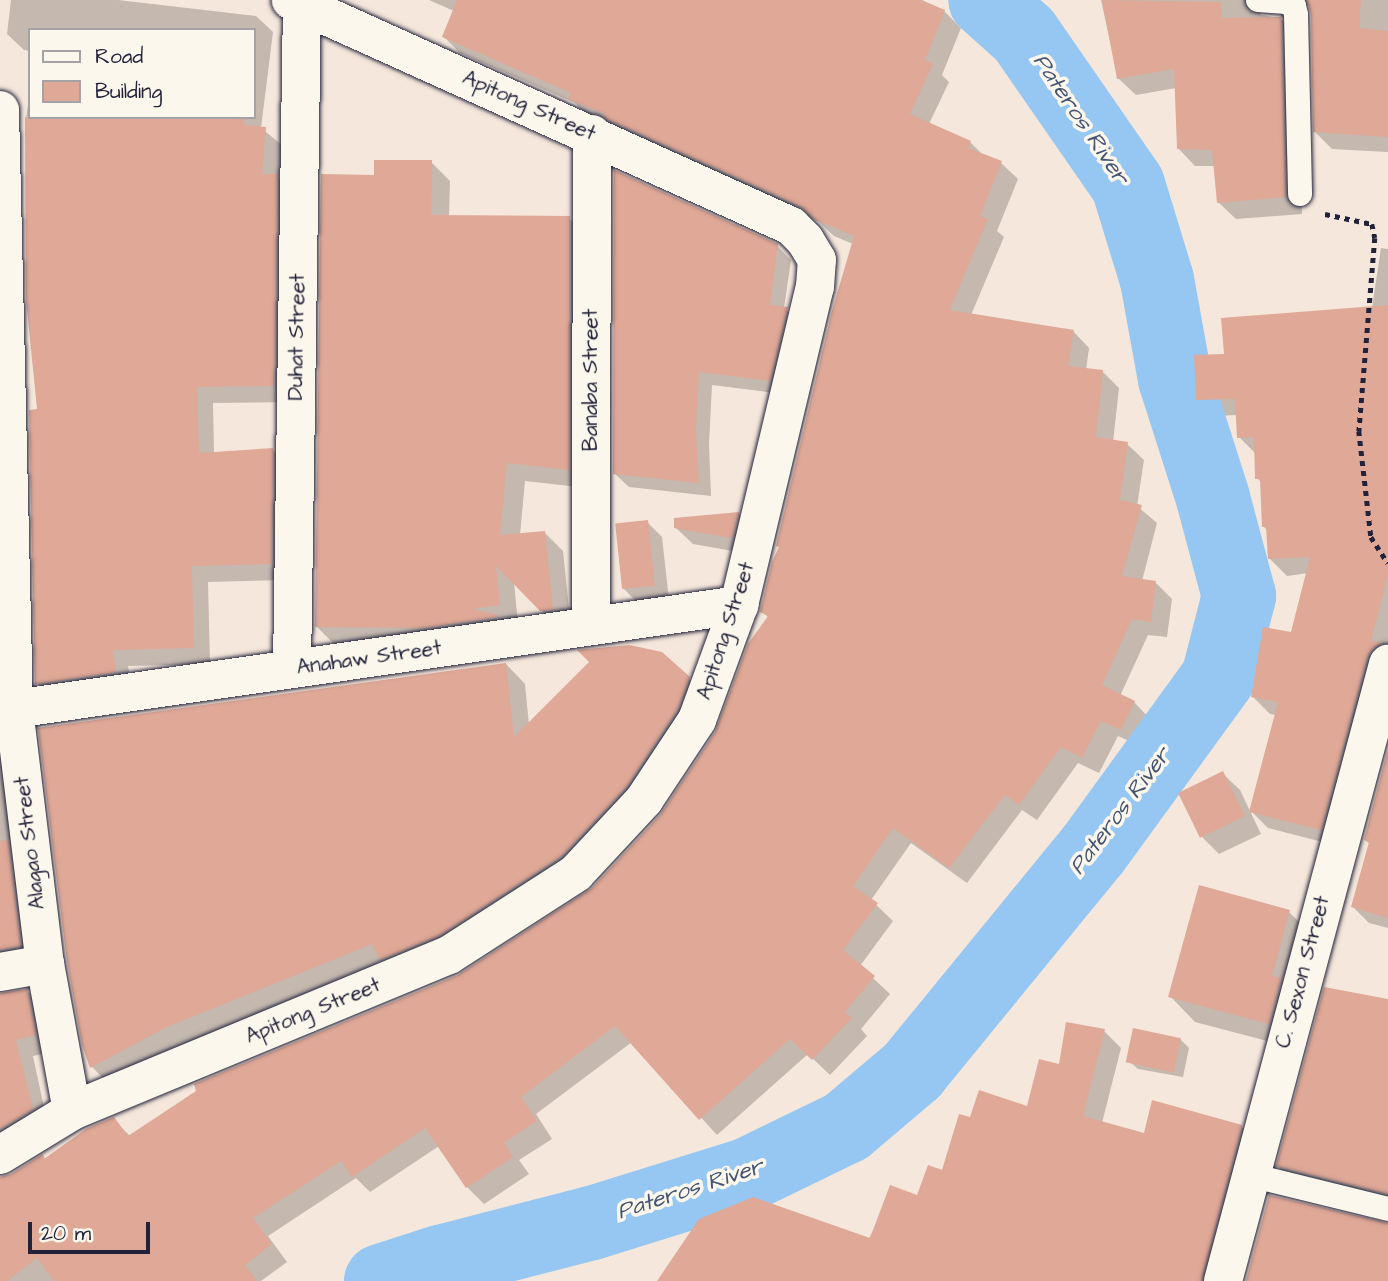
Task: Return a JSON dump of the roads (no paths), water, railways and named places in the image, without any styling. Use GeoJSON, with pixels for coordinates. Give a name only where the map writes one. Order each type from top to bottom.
{"type":"FeatureCollection","features":[{"type":"Feature","properties":{"kind":"street","name":"Apitong Street"},"geometry":{"type":"LineString","coordinates":[[0,1155],[72,1111],[449,955],[576,873],[645,800],[697,720],[739,606],[815,287],[817,260],[806,240],[791,226],[592,134],[296,3]]}},
{"type":"Feature","properties":{"kind":"street","name":"Duhat Street"},"geometry":{"type":"LineString","coordinates":[[292,669],[296,3]]}},
{"type":"Feature","properties":{"kind":"street","name":"Alagao Street"},"geometry":{"type":"LineString","coordinates":[[0,110],[7,710],[45,964],[72,1111]]}},
{"type":"Feature","properties":{"kind":"street","name":"Banaba Street"},"geometry":{"type":"LineString","coordinates":[[591,625],[592,134]]}},
{"type":"Feature","properties":{"kind":"street","name":"Anahaw Street"},"geometry":{"type":"LineString","coordinates":[[7,710],[739,606]]}},
{"type":"Feature","properties":{"kind":"street","name":"C. Sexon Street"},"geometry":{"type":"LineString","coordinates":[[1223,1281],[1388,664]]}},
{"type":"Feature","properties":{"kind":"street"},"geometry":{"type":"LineString","coordinates":[[0,972],[45,964]]}},
{"type":"Feature","properties":{"kind":"lane"},"geometry":{"type":"LineString","coordinates":[[1258,0],[1294,5],[1300,194]]}},
{"type":"Feature","properties":{"kind":"lane"},"geometry":{"type":"LineString","coordinates":[[1250,1175],[1388,1209]]}},
{"type":"Feature","properties":{"kind":"waterway","name":"Pateros River"},"geometry":{"type":"LineString","coordinates":[[381,1281],[440,1262],[592,1223],[749,1174],[846,1127],[912,1071],[1093,850],[1218,678],[1239,596],[1213,498],[1175,379],[1157,280],[1128,185],[1024,35],[985,0]]}}]}
